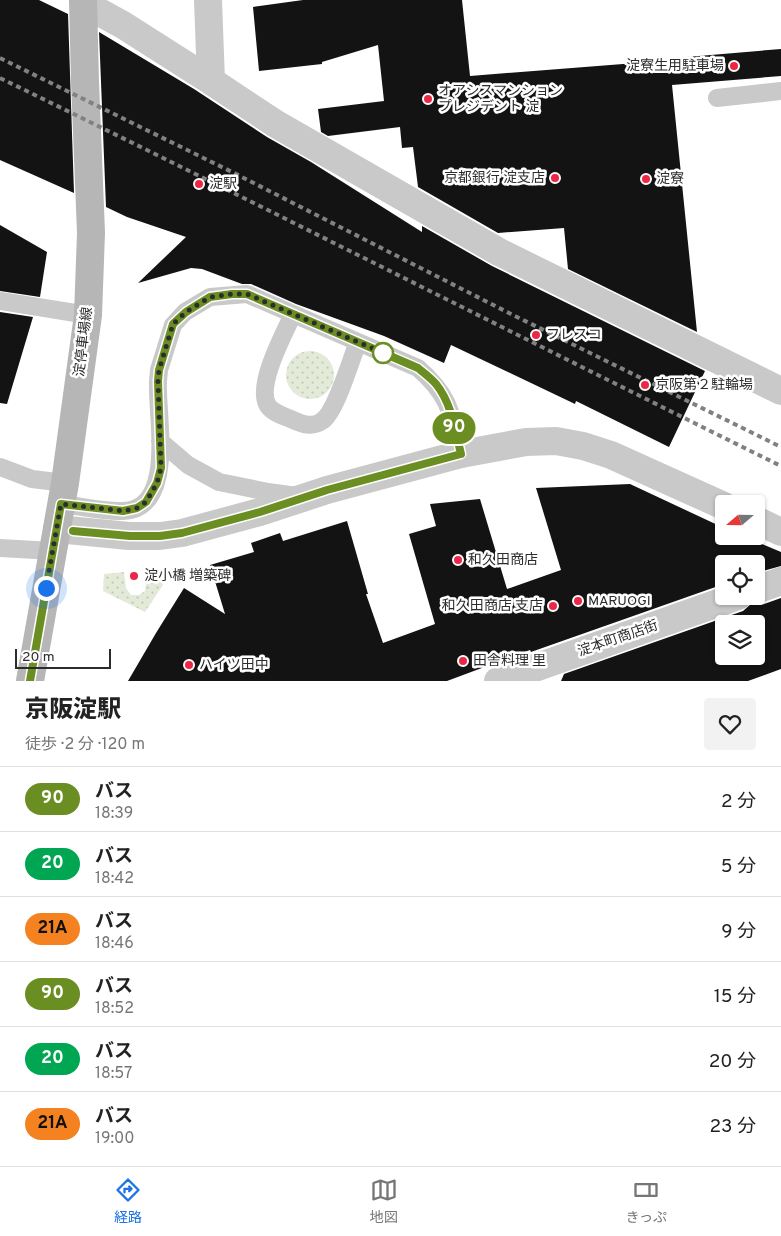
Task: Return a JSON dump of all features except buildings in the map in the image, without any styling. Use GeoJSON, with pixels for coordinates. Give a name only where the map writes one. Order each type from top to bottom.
{"type":"FeatureCollection","features":[{"type":"Feature","properties":{"kind":"main road","name":"淀停車場線"},"geometry":{"type":"LineString","coordinates":[[30,681],[59,517],[88,315],[91,233],[83,2]]}},
{"type":"Feature","properties":{"kind":"street"},"geometry":{"type":"LineString","coordinates":[[208,0],[211,81]]}},
{"type":"Feature","properties":{"kind":"street"},"geometry":{"type":"LineString","coordinates":[[83,2],[110,17],[276,124],[499,252],[781,391]]}},
{"type":"Feature","properties":{"kind":"street"},"geometry":{"type":"LineString","coordinates":[[59,517],[130,536],[160,536],[182,533],[461,454],[526,442],[556,441],[582,446],[611,455],[715,502]]}},
{"type":"Feature","properties":{"kind":"street"},"geometry":{"type":"LineString","coordinates":[[765,524],[781,532]]}},
{"type":"Feature","properties":{"kind":"street"},"geometry":{"type":"LineString","coordinates":[[765,587],[781,581]]}},
{"type":"Feature","properties":{"kind":"street","name":"淀本町商店街"},"geometry":{"type":"LineString","coordinates":[[498,681],[538,674],[715,605]]}},
{"type":"Feature","properties":{"kind":"lane"},"geometry":{"type":"LineString","coordinates":[[717,98],[781,91]]}},
{"type":"Feature","properties":{"kind":"lane"},"geometry":{"type":"LineString","coordinates":[[0,548],[59,517],[123,511],[137,508],[146,502],[157,483],[161,468],[157,395],[159,370],[173,324],[186,312],[210,297],[247,294],[418,368],[435,383],[449,408],[461,454]]}},
{"type":"Feature","properties":{"kind":"lane"},"geometry":{"type":"LineString","coordinates":[[0,301],[88,315]]}},
{"type":"Feature","properties":{"kind":"lane"},"geometry":{"type":"LineString","coordinates":[[293,314],[266,377],[267,404],[275,412],[303,424],[313,425],[323,421],[340,389],[358,342]]}},
{"type":"Feature","properties":{"kind":"lane"},"geometry":{"type":"LineString","coordinates":[[160,441],[188,465],[219,482],[305,497]]}},
{"type":"Feature","properties":{"kind":"lane"},"geometry":{"type":"LineString","coordinates":[[0,467],[32,479],[59,517]]}},
{"type":"Feature","properties":{"kind":"green space"},"geometry":{"type":"Polygon","coordinates":[[[305,351],[315,351],[324,355],[330,361],[333,366],[333,384],[324,395],[315,399],[305,399],[296,395],[290,389],[286,380],[286,370],[290,361],[296,355],[305,351]]]}},
{"type":"Feature","properties":{"kind":"green space"},"geometry":{"type":"Polygon","coordinates":[[[154,569],[163,585],[145,612],[103,591],[104,574],[124,572],[126,588],[131,595],[139,595],[145,591],[148,570],[154,569]]]}},
{"type":"Feature","properties":{"kind":"railway"},"geometry":{"type":"LineString","coordinates":[[0,58],[781,447]]}},
{"type":"Feature","properties":{"kind":"railway"},"geometry":{"type":"LineString","coordinates":[[0,78],[781,466]]}},
{"type":"Feature","properties":{"kind":"bus line","name":"90"},"geometry":{"type":"LineString","coordinates":[[30,681],[61,504],[123,511],[137,508],[146,502],[157,483],[161,468],[157,395],[159,370],[173,324],[186,312],[210,297],[247,294],[418,368],[435,383],[447,402],[451,414],[461,454],[327,490],[260,512],[182,533],[160,536],[130,536],[73,531]]}},
{"type":"Feature","properties":{"kind":"place","name":"淀寮生用駐車場"},"geometry":{"type":"Point","coordinates":[734,66]}},
{"type":"Feature","properties":{"kind":"place","name":"オアシスマンション プレジデント 淀"},"geometry":{"type":"Point","coordinates":[428,99]}},
{"type":"Feature","properties":{"kind":"place","name":"京都銀行 淀支店"},"geometry":{"type":"Point","coordinates":[555,178]}},
{"type":"Feature","properties":{"kind":"place","name":"淀寮"},"geometry":{"type":"Point","coordinates":[646,179]}},
{"type":"Feature","properties":{"kind":"place","name":"淀駅"},"geometry":{"type":"Point","coordinates":[199,184]}},
{"type":"Feature","properties":{"kind":"place","name":"フレスコ"},"geometry":{"type":"Point","coordinates":[536,335]}},
{"type":"Feature","properties":{"kind":"place","name":"京阪第２駐輪場"},"geometry":{"type":"Point","coordinates":[645,385]}},
{"type":"Feature","properties":{"kind":"place","name":"和久田商店"},"geometry":{"type":"Point","coordinates":[458,560]}},
{"type":"Feature","properties":{"kind":"place","name":"淀小橋 増築碑"},"geometry":{"type":"Point","coordinates":[134,576]}},
{"type":"Feature","properties":{"kind":"place","name":"MARUOGI"},"geometry":{"type":"Point","coordinates":[578,601]}},
{"type":"Feature","properties":{"kind":"place","name":"和久田商店 支店"},"geometry":{"type":"Point","coordinates":[553,606]}},
{"type":"Feature","properties":{"kind":"place","name":"田舎料理 里"},"geometry":{"type":"Point","coordinates":[463,661]}},
{"type":"Feature","properties":{"kind":"place","name":"ハイツ田中"},"geometry":{"type":"Point","coordinates":[189,665]}},
{"type":"Feature","properties":{"kind":"route"},"geometry":{"type":"LineString","coordinates":[[46,588],[61,504],[123,511],[137,508],[146,502],[157,483],[161,468],[157,395],[159,370],[173,324],[186,312],[210,297],[247,294],[388,355],[383,353]]}}]}
